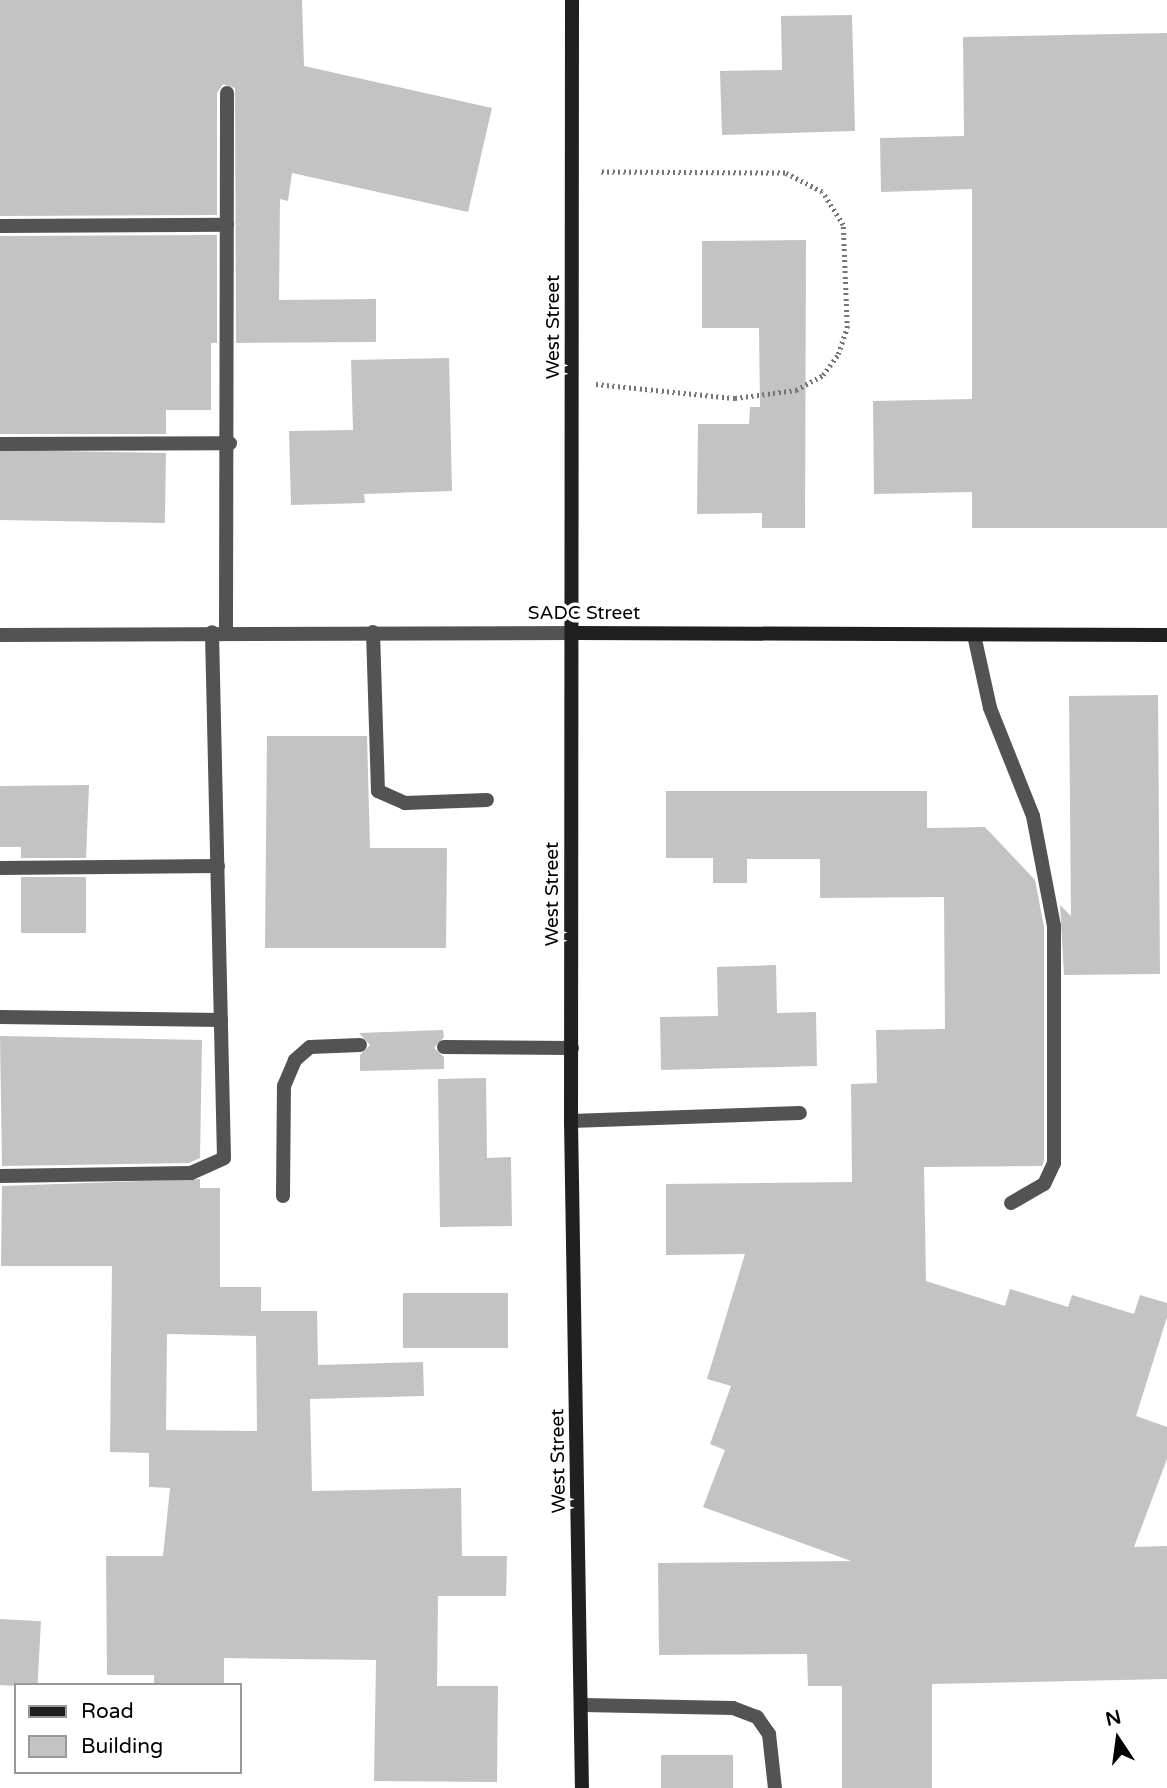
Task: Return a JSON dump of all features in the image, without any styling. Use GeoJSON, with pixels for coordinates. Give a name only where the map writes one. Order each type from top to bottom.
{"type":"FeatureCollection","features":[{"type":"Feature","properties":{"kind":"main road","name":"West Street"},"geometry":{"type":"LineString","coordinates":[[572,0],[574,633],[571,1121],[583,1706],[582,1788]]}},
{"type":"Feature","properties":{"kind":"main road","name":"SADC Street"},"geometry":{"type":"LineString","coordinates":[[574,633],[1167,635]]}},
{"type":"Feature","properties":{"kind":"street"},"geometry":{"type":"LineString","coordinates":[[0,1176],[191,1173],[224,1158],[218,866],[219,631],[230,443],[228,93]]}},
{"type":"Feature","properties":{"kind":"street"},"geometry":{"type":"LineString","coordinates":[[0,226],[227,225]]}},
{"type":"Feature","properties":{"kind":"street"},"geometry":{"type":"LineString","coordinates":[[0,444],[230,443]]}},
{"type":"Feature","properties":{"kind":"street","name":"SADC Street"},"geometry":{"type":"LineString","coordinates":[[0,635],[219,631],[574,633]]}},
{"type":"Feature","properties":{"kind":"street"},"geometry":{"type":"LineString","coordinates":[[373,632],[378,791],[405,803],[487,800]]}},
{"type":"Feature","properties":{"kind":"street"},"geometry":{"type":"LineString","coordinates":[[974,635],[990,708],[1033,816],[1055,926],[1054,1163],[1044,1184],[1011,1203]]}},
{"type":"Feature","properties":{"kind":"street"},"geometry":{"type":"LineString","coordinates":[[0,868],[218,866]]}},
{"type":"Feature","properties":{"kind":"street"},"geometry":{"type":"LineString","coordinates":[[0,1017],[221,1020]]}},
{"type":"Feature","properties":{"kind":"street"},"geometry":{"type":"LineString","coordinates":[[283,1196],[284,1086],[295,1059],[310,1047],[360,1045]]}},
{"type":"Feature","properties":{"kind":"street"},"geometry":{"type":"LineString","coordinates":[[444,1047],[572,1048]]}},
{"type":"Feature","properties":{"kind":"street"},"geometry":{"type":"LineString","coordinates":[[571,1121],[800,1113]]}},
{"type":"Feature","properties":{"kind":"street"},"geometry":{"type":"LineString","coordinates":[[583,1706],[733,1708],[757,1717],[769,1734],[775,1788]]}},
{"type":"Feature","properties":{"kind":"path"},"geometry":{"type":"LineString","coordinates":[[573,172],[785,173],[822,192],[844,225],[847,328],[838,354],[823,375],[796,390],[735,398],[574,381]]}},
{"type":"Feature","properties":{"kind":"building"},"geometry":{"type":"Polygon","coordinates":[[[0,0],[302,0],[304,66],[492,108],[468,212],[292,173],[288,201],[280,199],[279,300],[376,299],[376,342],[236,343],[235,88],[223,84],[217,93],[217,215],[0,216],[0,0]]]}},
{"type":"Feature","properties":{"kind":"building"},"geometry":{"type":"Polygon","coordinates":[[[852,15],[855,131],[722,135],[720,71],[782,70],[781,16],[852,15]]]}},
{"type":"Feature","properties":{"kind":"building"},"geometry":{"type":"Polygon","coordinates":[[[1167,33],[1167,528],[972,528],[972,492],[874,494],[873,401],[972,399],[972,189],[881,192],[880,138],[964,136],[963,37],[1167,33]]]}},
{"type":"Feature","properties":{"kind":"building"},"geometry":{"type":"Polygon","coordinates":[[[217,235],[217,343],[211,343],[211,410],[166,410],[166,434],[0,434],[0,236],[217,235]]]}},
{"type":"Feature","properties":{"kind":"building"},"geometry":{"type":"Polygon","coordinates":[[[806,240],[805,528],[762,528],[762,513],[697,514],[698,424],[749,424],[750,407],[760,407],[759,328],[702,328],[702,241],[806,240]]]}},
{"type":"Feature","properties":{"kind":"building"},"geometry":{"type":"Polygon","coordinates":[[[449,358],[452,491],[364,494],[365,503],[291,505],[289,431],[353,430],[351,360],[449,358]]]}},
{"type":"Feature","properties":{"kind":"building"},"geometry":{"type":"Polygon","coordinates":[[[0,450],[166,453],[165,523],[0,520],[0,450]]]}},
{"type":"Feature","properties":{"kind":"building"},"geometry":{"type":"Polygon","coordinates":[[[1158,695],[1160,974],[1064,975],[1060,905],[1071,916],[1069,696],[1158,695]]]}},
{"type":"Feature","properties":{"kind":"building"},"geometry":{"type":"Polygon","coordinates":[[[267,736],[367,736],[370,848],[447,848],[446,948],[265,948],[267,736]]]}},
{"type":"Feature","properties":{"kind":"building"},"geometry":{"type":"Polygon","coordinates":[[[89,785],[86,858],[21,858],[21,847],[0,847],[0,786],[89,785]]]}},
{"type":"Feature","properties":{"kind":"building"},"geometry":{"type":"Polygon","coordinates":[[[666,791],[927,791],[927,828],[985,827],[1035,880],[1044,927],[1044,1161],[1042,1166],[924,1167],[926,1281],[1005,1306],[1010,1289],[1068,1307],[1072,1295],[1134,1314],[1140,1295],[1167,1303],[1167,1317],[1136,1416],[1167,1427],[1167,1459],[1134,1547],[1167,1546],[1167,1679],[932,1684],[932,1788],[842,1788],[842,1686],[808,1686],[807,1654],[659,1655],[658,1563],[851,1561],[703,1507],[725,1450],[710,1444],[731,1386],[707,1379],[745,1254],[666,1255],[666,1184],[852,1182],[851,1084],[877,1083],[876,1030],[945,1029],[944,897],[820,898],[820,859],[747,859],[747,883],[713,883],[713,858],[666,858],[666,791]]]}},
{"type":"Feature","properties":{"kind":"building"},"geometry":{"type":"Polygon","coordinates":[[[21,877],[86,877],[86,933],[21,933],[21,877]]]}},
{"type":"Feature","properties":{"kind":"building"},"geometry":{"type":"Polygon","coordinates":[[[776,965],[777,1013],[816,1012],[817,1066],[661,1070],[660,1017],[718,1016],[717,967],[776,965]]]}},
{"type":"Feature","properties":{"kind":"building"},"geometry":{"type":"Polygon","coordinates":[[[443,1030],[444,1037],[434,1048],[444,1057],[444,1069],[360,1071],[360,1055],[370,1045],[359,1033],[443,1030]]]}},
{"type":"Feature","properties":{"kind":"building"},"geometry":{"type":"Polygon","coordinates":[[[0,1036],[202,1040],[200,1158],[189,1163],[2,1166],[0,1036]]]}},
{"type":"Feature","properties":{"kind":"building"},"geometry":{"type":"Polygon","coordinates":[[[486,1078],[487,1158],[511,1157],[512,1226],[440,1227],[438,1079],[486,1078]]]}},
{"type":"Feature","properties":{"kind":"building"},"geometry":{"type":"Polygon","coordinates":[[[200,1179],[200,1188],[220,1188],[220,1287],[261,1287],[261,1311],[317,1311],[318,1365],[423,1362],[424,1396],[310,1399],[312,1491],[461,1488],[462,1556],[507,1556],[506,1596],[438,1596],[437,1686],[498,1686],[497,1782],[374,1781],[376,1660],[224,1658],[224,1683],[154,1683],[154,1675],[107,1675],[106,1556],[163,1556],[170,1488],[149,1487],[149,1453],[110,1452],[112,1266],[1,1266],[2,1186],[200,1179]],[[167,1334],[166,1430],[257,1431],[256,1336],[167,1334]]]}},
{"type":"Feature","properties":{"kind":"building"},"geometry":{"type":"Polygon","coordinates":[[[403,1293],[508,1293],[508,1348],[403,1348],[403,1293]]]}},
{"type":"Feature","properties":{"kind":"building"},"geometry":{"type":"Polygon","coordinates":[[[0,1619],[41,1621],[38,1683],[0,1685],[0,1619]]]}},
{"type":"Feature","properties":{"kind":"building"},"geometry":{"type":"Polygon","coordinates":[[[661,1755],[733,1755],[733,1788],[661,1788],[661,1755]]]}}]}
